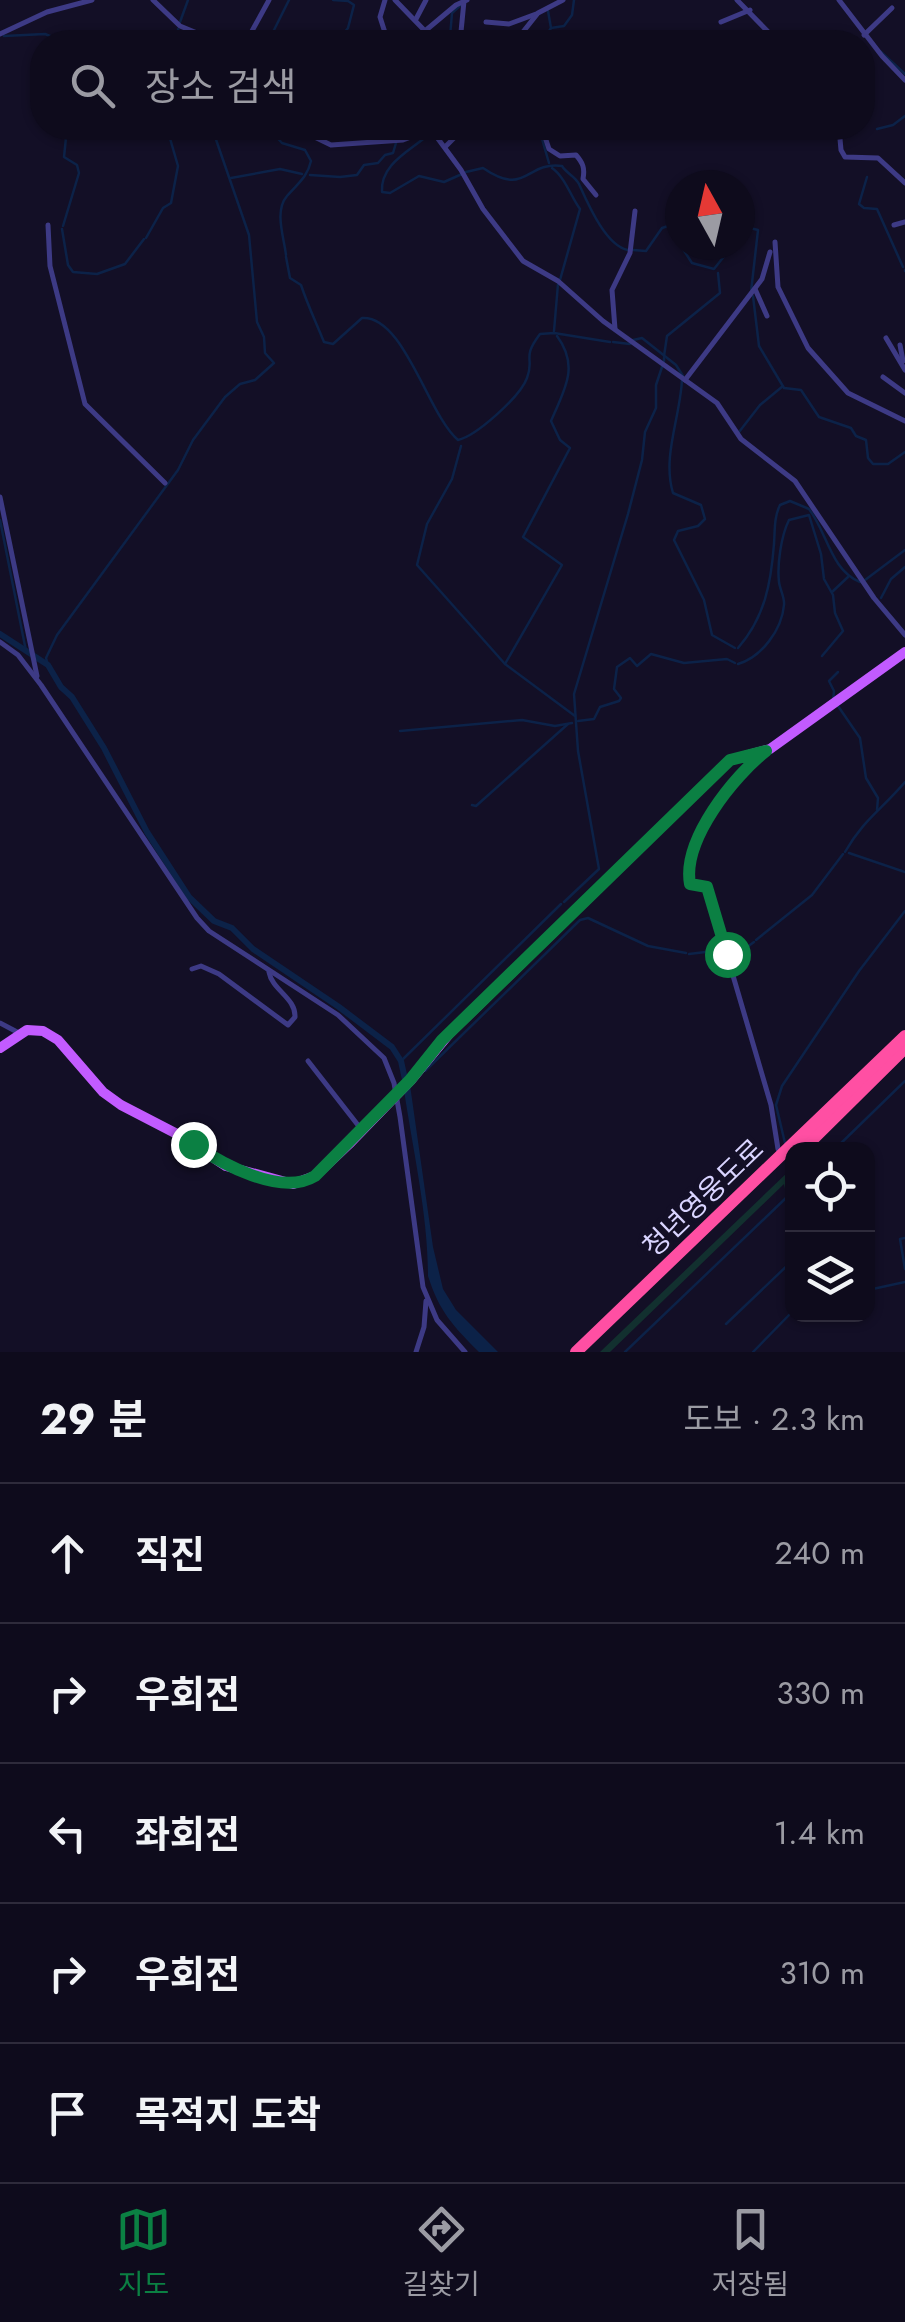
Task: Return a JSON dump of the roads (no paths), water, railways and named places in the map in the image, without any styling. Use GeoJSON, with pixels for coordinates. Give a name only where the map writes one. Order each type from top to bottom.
{"type":"FeatureCollection","features":[{"type":"Feature","properties":{"kind":"highway","name":"청년영웅도로"},"geometry":{"type":"LineString","coordinates":[[801,1142],[905,1036]]}},
{"type":"Feature","properties":{"kind":"highway","name":"청년영웅도로"},"geometry":{"type":"LineString","coordinates":[[802,1142],[905,1048]]}},
{"type":"Feature","properties":{"kind":"highway","name":"청년영웅도로"},"geometry":{"type":"LineString","coordinates":[[576,1352],[785,1158]]}},
{"type":"Feature","properties":{"kind":"highway","name":"청년영웅도로"},"geometry":{"type":"LineString","coordinates":[[589,1352],[785,1158]]}},
{"type":"Feature","properties":{"kind":"main road"},"geometry":{"type":"LineString","coordinates":[[0,1048],[32,1029],[51,1035],[121,1106],[177,1134],[226,1166],[298,1184],[315,1176],[403,1088],[442,1040],[730,760],[766,751],[905,652]]}},
{"type":"Feature","properties":{"kind":"street"},"geometry":{"type":"LineString","coordinates":[[0,34],[46,12],[92,0]]}},
{"type":"Feature","properties":{"kind":"street"},"geometry":{"type":"LineString","coordinates":[[154,0],[180,26],[190,30]]}},
{"type":"Feature","properties":{"kind":"street"},"geometry":{"type":"LineString","coordinates":[[253,30],[269,0]]}},
{"type":"Feature","properties":{"kind":"street"},"geometry":{"type":"LineString","coordinates":[[384,30],[380,17],[385,0]]}},
{"type":"Feature","properties":{"kind":"street"},"geometry":{"type":"LineString","coordinates":[[394,0],[424,30]]}},
{"type":"Feature","properties":{"kind":"street"},"geometry":{"type":"LineString","coordinates":[[416,19],[426,0]]}},
{"type":"Feature","properties":{"kind":"street"},"geometry":{"type":"LineString","coordinates":[[486,22],[509,24],[563,0]]}},
{"type":"Feature","properties":{"kind":"street"},"geometry":{"type":"LineString","coordinates":[[737,0],[768,30]]}},
{"type":"Feature","properties":{"kind":"street"},"geometry":{"type":"LineString","coordinates":[[838,0],[860,30]]}},
{"type":"Feature","properties":{"kind":"street"},"geometry":{"type":"LineString","coordinates":[[426,30],[465,1]]}},
{"type":"Feature","properties":{"kind":"street"},"geometry":{"type":"LineString","coordinates":[[461,30],[465,1]]}},
{"type":"Feature","properties":{"kind":"street"},"geometry":{"type":"LineString","coordinates":[[869,30],[892,8]]}},
{"type":"Feature","properties":{"kind":"street"},"geometry":{"type":"LineString","coordinates":[[721,22],[750,10]]}},
{"type":"Feature","properties":{"kind":"street"},"geometry":{"type":"LineString","coordinates":[[525,30],[538,13]]}},
{"type":"Feature","properties":{"kind":"street"},"geometry":{"type":"LineString","coordinates":[[875,47],[905,80]]}},
{"type":"Feature","properties":{"kind":"street"},"geometry":{"type":"LineString","coordinates":[[322,140],[331,144],[403,140]]}},
{"type":"Feature","properties":{"kind":"street"},"geometry":{"type":"LineString","coordinates":[[438,140],[523,261],[558,281],[614,329],[717,403],[741,439],[794,481],[874,598],[905,635]]}},
{"type":"Feature","properties":{"kind":"street"},"geometry":{"type":"LineString","coordinates":[[445,147],[452,140]]}},
{"type":"Feature","properties":{"kind":"street"},"geometry":{"type":"LineString","coordinates":[[546,140],[552,152],[578,158],[584,168],[582,179],[596,195]]}},
{"type":"Feature","properties":{"kind":"street"},"geometry":{"type":"LineString","coordinates":[[840,140],[846,157],[878,158],[905,183]]}},
{"type":"Feature","properties":{"kind":"street"},"geometry":{"type":"LineString","coordinates":[[614,329],[612,290],[630,253],[635,211]]}},
{"type":"Feature","properties":{"kind":"street"},"geometry":{"type":"LineString","coordinates":[[894,225],[905,222]]}},
{"type":"Feature","properties":{"kind":"street"},"geometry":{"type":"LineString","coordinates":[[48,225],[50,266],[85,404],[166,483]]}},
{"type":"Feature","properties":{"kind":"street"},"geometry":{"type":"LineString","coordinates":[[775,242],[778,287],[808,348],[848,393],[905,421]]}},
{"type":"Feature","properties":{"kind":"street"},"geometry":{"type":"LineString","coordinates":[[684,380],[755,288],[768,266],[770,252]]}},
{"type":"Feature","properties":{"kind":"street"},"geometry":{"type":"LineString","coordinates":[[755,288],[767,316]]}},
{"type":"Feature","properties":{"kind":"street"},"geometry":{"type":"LineString","coordinates":[[886,338],[905,370]]}},
{"type":"Feature","properties":{"kind":"street"},"geometry":{"type":"LineString","coordinates":[[900,345],[905,370]]}},
{"type":"Feature","properties":{"kind":"street"},"geometry":{"type":"LineString","coordinates":[[884,376],[905,394]]}},
{"type":"Feature","properties":{"kind":"street"},"geometry":{"type":"LineString","coordinates":[[0,497],[38,680]]}},
{"type":"Feature","properties":{"kind":"street"},"geometry":{"type":"LineString","coordinates":[[0,642],[38,680],[196,918],[209,931],[338,1016],[375,1048],[403,1088],[426,1298],[424,1327],[416,1352]]}},
{"type":"Feature","properties":{"kind":"street"},"geometry":{"type":"LineString","coordinates":[[766,751],[747,766],[710,810],[689,877],[694,886],[707,887],[785,1143]]}},
{"type":"Feature","properties":{"kind":"street"},"geometry":{"type":"LineString","coordinates":[[192,968],[201,966],[219,974],[288,1026],[295,1017],[295,1008],[270,979],[270,972]]}},
{"type":"Feature","properties":{"kind":"street"},"geometry":{"type":"LineString","coordinates":[[0,1023],[20,1033]]}},
{"type":"Feature","properties":{"kind":"street"},"geometry":{"type":"LineString","coordinates":[[308,1061],[362,1129]]}},
{"type":"Feature","properties":{"kind":"street"},"geometry":{"type":"LineString","coordinates":[[426,1298],[444,1330],[466,1352]]}},
{"type":"Feature","properties":{"kind":"water"},"geometry":{"type":"Polygon","coordinates":[[[410,1085],[433,1247],[443,1289],[456,1310],[498,1352],[479,1352],[462,1334],[442,1309],[428,1276],[423,1206],[404,1090],[410,1085]]]}},
{"type":"Feature","properties":{"kind":"waterway"},"geometry":{"type":"LineString","coordinates":[[180,22],[188,0]]}},
{"type":"Feature","properties":{"kind":"waterway"},"geometry":{"type":"LineString","coordinates":[[274,30],[289,0]]}},
{"type":"Feature","properties":{"kind":"waterway"},"geometry":{"type":"LineString","coordinates":[[333,0],[354,5],[346,30]]}},
{"type":"Feature","properties":{"kind":"waterway"},"geometry":{"type":"LineString","coordinates":[[551,28],[564,26],[572,15],[574,0]]}},
{"type":"Feature","properties":{"kind":"waterway"},"geometry":{"type":"LineString","coordinates":[[451,30],[452,13],[461,5]]}},
{"type":"Feature","properties":{"kind":"waterway"},"geometry":{"type":"LineString","coordinates":[[548,11],[550,30]]}},
{"type":"Feature","properties":{"kind":"waterway"},"geometry":{"type":"LineString","coordinates":[[4,36],[30,35]]}},
{"type":"Feature","properties":{"kind":"waterway"},"geometry":{"type":"LineString","coordinates":[[880,51],[905,74]]}},
{"type":"Feature","properties":{"kind":"waterway"},"geometry":{"type":"LineString","coordinates":[[877,129],[893,125],[905,116]]}},
{"type":"Feature","properties":{"kind":"waterway"},"geometry":{"type":"LineString","coordinates":[[63,226],[79,173],[77,165],[64,157],[66,140]]}},
{"type":"Feature","properties":{"kind":"waterway"},"geometry":{"type":"LineString","coordinates":[[146,238],[163,208],[171,203],[178,166],[170,140]]}},
{"type":"Feature","properties":{"kind":"waterway"},"geometry":{"type":"LineString","coordinates":[[48,665],[46,658],[57,635],[178,470],[193,440],[225,397],[240,384],[255,380],[274,363],[265,353],[264,337],[257,322],[249,235],[216,140]]}},
{"type":"Feature","properties":{"kind":"waterway"},"geometry":{"type":"LineString","coordinates":[[279,140],[305,150],[311,161],[281,209],[286,255]]}},
{"type":"Feature","properties":{"kind":"waterway"},"geometry":{"type":"LineString","coordinates":[[422,140],[391,166],[382,192],[390,193],[419,176],[444,182],[462,174]]}},
{"type":"Feature","properties":{"kind":"waterway"},"geometry":{"type":"LineString","coordinates":[[542,140],[549,163]]}},
{"type":"Feature","properties":{"kind":"waterway"},"geometry":{"type":"LineString","coordinates":[[310,175],[357,175],[364,165],[378,163],[393,153],[396,143]]}},
{"type":"Feature","properties":{"kind":"waterway"},"geometry":{"type":"LineString","coordinates":[[466,172],[483,168],[509,180],[540,168],[562,166],[577,181],[605,233],[628,250]]}},
{"type":"Feature","properties":{"kind":"waterway"},"geometry":{"type":"LineString","coordinates":[[552,168],[580,209],[560,280]]}},
{"type":"Feature","properties":{"kind":"waterway"},"geometry":{"type":"LineString","coordinates":[[231,178],[280,169],[302,174]]}},
{"type":"Feature","properties":{"kind":"waterway"},"geometry":{"type":"LineString","coordinates":[[867,177],[859,204],[877,209],[903,267]]}},
{"type":"Feature","properties":{"kind":"waterway"},"geometry":{"type":"LineString","coordinates":[[633,250],[646,251],[665,227]]}},
{"type":"Feature","properties":{"kind":"waterway"},"geometry":{"type":"LineString","coordinates":[[62,229],[68,265],[73,272],[97,274],[125,264],[144,239]]}},
{"type":"Feature","properties":{"kind":"waterway"},"geometry":{"type":"LineString","coordinates":[[755,229],[755,257]]}},
{"type":"Feature","properties":{"kind":"waterway"},"geometry":{"type":"LineString","coordinates":[[286,257],[290,278],[301,285],[324,342],[333,344],[362,318],[377,321],[403,349],[436,410],[458,440],[486,424],[523,386],[531,349],[540,334],[610,342]]}},
{"type":"Feature","properties":{"kind":"waterway"},"geometry":{"type":"LineString","coordinates":[[690,260],[714,269],[721,260]]}},
{"type":"Feature","properties":{"kind":"waterway"},"geometry":{"type":"LineString","coordinates":[[751,292],[755,260]]}},
{"type":"Feature","properties":{"kind":"waterway"},"geometry":{"type":"LineString","coordinates":[[664,356],[667,336],[720,293],[718,273]]}},
{"type":"Feature","properties":{"kind":"waterway"},"geometry":{"type":"LineString","coordinates":[[554,331],[558,284]]}},
{"type":"Feature","properties":{"kind":"waterway"},"geometry":{"type":"LineString","coordinates":[[753,296],[759,346],[784,388],[801,390],[819,417],[851,428],[856,436],[866,440],[868,458],[873,464],[888,464],[905,452]]}},
{"type":"Feature","properties":{"kind":"waterway"},"geometry":{"type":"LineString","coordinates":[[505,664],[562,565],[523,537],[570,448],[560,440],[551,421],[569,368],[557,336]]}},
{"type":"Feature","properties":{"kind":"waterway"},"geometry":{"type":"LineString","coordinates":[[633,340],[642,338],[676,365],[683,376]]}},
{"type":"Feature","properties":{"kind":"waterway"},"geometry":{"type":"LineString","coordinates":[[613,342],[630,344]]}},
{"type":"Feature","properties":{"kind":"waterway"},"geometry":{"type":"LineString","coordinates":[[564,902],[599,869],[578,751],[574,694],[628,514],[645,432],[656,408],[656,385],[662,367]]}},
{"type":"Feature","properties":{"kind":"waterway"},"geometry":{"type":"LineString","coordinates":[[682,380],[670,451],[670,479],[673,493],[701,505],[705,519],[698,526],[678,531],[674,540],[704,600],[712,635],[735,648]]}},
{"type":"Feature","properties":{"kind":"waterway"},"geometry":{"type":"LineString","coordinates":[[739,432],[760,405],[783,386]]}},
{"type":"Feature","properties":{"kind":"waterway"},"geometry":{"type":"LineString","coordinates":[[461,446],[452,479],[427,524],[417,565],[505,664],[575,716]]}},
{"type":"Feature","properties":{"kind":"waterway"},"geometry":{"type":"LineString","coordinates":[[738,648],[755,624],[765,599],[780,505],[790,501],[809,509],[842,569],[860,582]]}},
{"type":"Feature","properties":{"kind":"waterway"},"geometry":{"type":"LineString","coordinates":[[738,664],[763,649],[779,623],[784,605],[779,575],[784,534],[789,520],[809,515],[824,579],[843,631],[822,656]]}},
{"type":"Feature","properties":{"kind":"waterway"},"geometry":{"type":"LineString","coordinates":[[0,520],[26,651]]}},
{"type":"Feature","properties":{"kind":"waterway"},"geometry":{"type":"LineString","coordinates":[[865,580],[905,550]]}},
{"type":"Feature","properties":{"kind":"waterway"},"geometry":{"type":"LineString","coordinates":[[881,598],[891,579],[905,567]]}},
{"type":"Feature","properties":{"kind":"waterway"},"geometry":{"type":"LineString","coordinates":[[832,592],[848,577]]}},
{"type":"Feature","properties":{"kind":"waterway"},"geometry":{"type":"LineString","coordinates":[[0,634],[48,665],[72,697],[104,748],[147,832],[189,897],[214,921],[232,928],[253,949],[392,1047],[401,1061],[406,1084]]}},
{"type":"Feature","properties":{"kind":"waterway"},"geometry":{"type":"LineString","coordinates":[[578,721],[594,719],[600,707],[619,701],[614,689],[617,667],[630,658],[637,666],[651,654],[684,663],[727,659],[735,663]]}},
{"type":"Feature","properties":{"kind":"waterway"},"geometry":{"type":"LineString","coordinates":[[833,701],[829,681],[838,672]]}},
{"type":"Feature","properties":{"kind":"waterway"},"geometry":{"type":"LineString","coordinates":[[838,706],[860,738],[866,778],[878,798],[877,810]]}},
{"type":"Feature","properties":{"kind":"waterway"},"geometry":{"type":"LineString","coordinates":[[400,731],[522,720],[555,726],[572,723]]}},
{"type":"Feature","properties":{"kind":"waterway"},"geometry":{"type":"LineString","coordinates":[[472,805],[476,806],[568,724]]}},
{"type":"Feature","properties":{"kind":"waterway"},"geometry":{"type":"LineString","coordinates":[[845,852],[905,782]]}},
{"type":"Feature","properties":{"kind":"waterway"},"geometry":{"type":"LineString","coordinates":[[849,853],[905,872]]}},
{"type":"Feature","properties":{"kind":"waterway"},"geometry":{"type":"LineString","coordinates":[[756,940],[812,895],[843,854]]}},
{"type":"Feature","properties":{"kind":"waterway"},"geometry":{"type":"LineString","coordinates":[[401,1061],[561,904]]}},
{"type":"Feature","properties":{"kind":"waterway"},"geometry":{"type":"LineString","coordinates":[[785,1143],[776,1105],[782,1086],[859,971],[905,911]]}},
{"type":"Feature","properties":{"kind":"waterway"},"geometry":{"type":"LineString","coordinates":[[425,1071],[580,920],[588,918],[648,946],[686,953]]}},
{"type":"Feature","properties":{"kind":"waterway"},"geometry":{"type":"LineString","coordinates":[[728,951],[743,950],[754,942]]}},
{"type":"Feature","properties":{"kind":"waterway"},"geometry":{"type":"LineString","coordinates":[[689,954],[722,950]]}},
{"type":"Feature","properties":{"kind":"waterway"},"geometry":{"type":"LineString","coordinates":[[842,1142],[905,1081]]}},
{"type":"Feature","properties":{"kind":"waterway"},"geometry":{"type":"LineString","coordinates":[[625,1352],[785,1199]]}},
{"type":"Feature","properties":{"kind":"waterway"},"geometry":{"type":"LineString","coordinates":[[905,1238],[900,1239],[905,1269]]}},
{"type":"Feature","properties":{"kind":"waterway"},"geometry":{"type":"LineString","coordinates":[[726,1324],[785,1268]]}},
{"type":"Feature","properties":{"kind":"waterway"},"geometry":{"type":"LineString","coordinates":[[875,1288],[905,1282]]}},
{"type":"Feature","properties":{"kind":"waterway"},"geometry":{"type":"LineString","coordinates":[[753,1352],[785,1319]]}}]}
